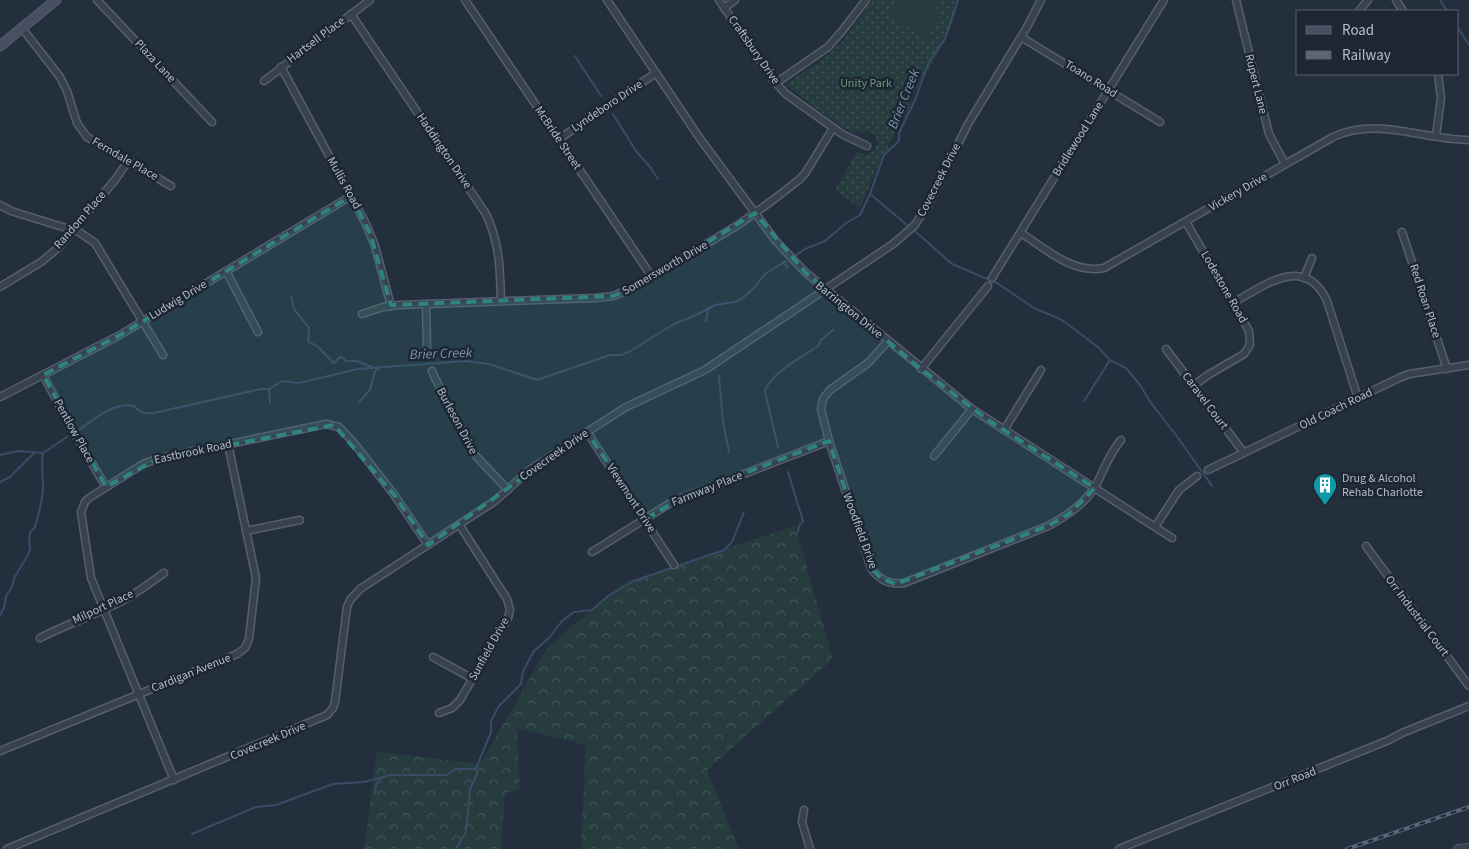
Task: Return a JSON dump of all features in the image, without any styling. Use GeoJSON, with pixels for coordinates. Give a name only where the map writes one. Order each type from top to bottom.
{"type":"FeatureCollection","features":[{"type":"Feature","properties":{"kind":"main road"},"geometry":{"type":"LineString","coordinates":[[0,46],[56,0]]}},
{"type":"Feature","properties":{"kind":"street","name":"Plaza Lane"},"geometry":{"type":"LineString","coordinates":[[97,0],[212,122]]}},
{"type":"Feature","properties":{"kind":"street","name":"Hartsell Place"},"geometry":{"type":"LineString","coordinates":[[264,81],[370,0]]}},
{"type":"Feature","properties":{"kind":"street","name":"McBride Street"},"geometry":{"type":"LineString","coordinates":[[465,0],[652,277]]}},
{"type":"Feature","properties":{"kind":"street","name":"Barrington Drive"},"geometry":{"type":"LineString","coordinates":[[606,0],[701,140],[791,258],[825,290],[972,409],[1172,538]]}},
{"type":"Feature","properties":{"kind":"street","name":"Craftsbury Drive"},"geometry":{"type":"LineString","coordinates":[[719,0],[776,83],[797,103],[833,128],[866,146]]}},
{"type":"Feature","properties":{"kind":"street"},"geometry":{"type":"LineString","coordinates":[[724,8],[735,0]]}},
{"type":"Feature","properties":{"kind":"street"},"geometry":{"type":"LineString","coordinates":[[776,83],[828,47],[866,0]]}},
{"type":"Feature","properties":{"kind":"street","name":"Covecreek Drive"},"geometry":{"type":"LineString","coordinates":[[7,849],[327,715],[335,702],[346,614],[350,600],[360,589],[495,501],[527,472],[587,432],[626,407],[704,370],[825,290],[893,244],[919,219],[927,207],[968,124],[1041,0]]}},
{"type":"Feature","properties":{"kind":"street","name":"Bridlewood Lane"},"geometry":{"type":"LineString","coordinates":[[992,278],[1164,0]]}},
{"type":"Feature","properties":{"kind":"street","name":"Rupert Lane"},"geometry":{"type":"LineString","coordinates":[[1236,0],[1269,134],[1285,164]]}},
{"type":"Feature","properties":{"kind":"street"},"geometry":{"type":"LineString","coordinates":[[1360,10],[1368,0]]}},
{"type":"Feature","properties":{"kind":"street","name":"Haddington Drive"},"geometry":{"type":"LineString","coordinates":[[351,14],[486,214],[494,233],[498,250],[501,302]]}},
{"type":"Feature","properties":{"kind":"street","name":"Ferndale Place"},"geometry":{"type":"LineString","coordinates":[[22,28],[60,77],[81,130],[91,140],[171,186]]}},
{"type":"Feature","properties":{"kind":"street","name":"Toano Road"},"geometry":{"type":"LineString","coordinates":[[1021,36],[1160,122]]}},
{"type":"Feature","properties":{"kind":"street","name":"Mullis Road"},"geometry":{"type":"LineString","coordinates":[[281,67],[370,233],[391,306]]}},
{"type":"Feature","properties":{"kind":"street","name":"Lyndeboro Drive"},"geometry":{"type":"LineString","coordinates":[[559,139],[656,73]]}},
{"type":"Feature","properties":{"kind":"street"},"geometry":{"type":"LineString","coordinates":[[1436,136],[1441,98],[1438,75]]}},
{"type":"Feature","properties":{"kind":"street","name":"Vickery Drive"},"geometry":{"type":"LineString","coordinates":[[1021,233],[1070,264],[1082,269],[1096,269],[1112,264],[1333,137],[1354,129],[1371,127],[1469,140]]}},
{"type":"Feature","properties":{"kind":"street","name":"Somersworth Drive"},"geometry":{"type":"LineString","coordinates":[[362,314],[391,306],[601,298],[625,292],[695,252],[755,213],[800,179],[833,128]]}},
{"type":"Feature","properties":{"kind":"street","name":"Random Place"},"geometry":{"type":"LineString","coordinates":[[0,287],[50,255],[115,180],[128,161]]}},
{"type":"Feature","properties":{"kind":"street","name":"Ludwig Drive"},"geometry":{"type":"LineString","coordinates":[[0,397],[144,321],[351,196]]}},
{"type":"Feature","properties":{"kind":"street"},"geometry":{"type":"LineString","coordinates":[[0,205],[11,211],[88,236],[102,251],[163,355]]}},
{"type":"Feature","properties":{"kind":"street","name":"Lodestone Road"},"geometry":{"type":"LineString","coordinates":[[1186,222],[1249,331],[1250,339],[1248,350],[1239,358],[1218,369],[1193,386]]}},
{"type":"Feature","properties":{"kind":"street","name":"Red Roan Place"},"geometry":{"type":"LineString","coordinates":[[1402,232],[1447,369]]}},
{"type":"Feature","properties":{"kind":"street"},"geometry":{"type":"LineString","coordinates":[[1304,278],[1312,258]]}},
{"type":"Feature","properties":{"kind":"street"},"geometry":{"type":"LineString","coordinates":[[226,271],[258,332]]}},
{"type":"Feature","properties":{"kind":"street"},"geometry":{"type":"LineString","coordinates":[[1233,303],[1274,279],[1286,276],[1304,278],[1317,287],[1327,301],[1358,398]]}},
{"type":"Feature","properties":{"kind":"street"},"geometry":{"type":"LineString","coordinates":[[921,368],[988,286]]}},
{"type":"Feature","properties":{"kind":"street"},"geometry":{"type":"LineString","coordinates":[[426,304],[428,349]]}},
{"type":"Feature","properties":{"kind":"street","name":"Woodfield Drive"},"geometry":{"type":"LineString","coordinates":[[888,341],[868,363],[825,395],[821,409],[871,568],[882,579],[896,584],[914,580],[1048,526],[1069,514],[1095,488],[1111,453],[1121,440]]}},
{"type":"Feature","properties":{"kind":"street","name":"Caravel Court"},"geometry":{"type":"LineString","coordinates":[[1166,349],[1244,453]]}},
{"type":"Feature","properties":{"kind":"street","name":"Old Coach Road"},"geometry":{"type":"LineString","coordinates":[[1208,470],[1409,374],[1469,366]]}},
{"type":"Feature","properties":{"kind":"street"},"geometry":{"type":"LineString","coordinates":[[1004,430],[1041,370]]}},
{"type":"Feature","properties":{"kind":"street","name":"Burleson Drive"},"geometry":{"type":"LineString","coordinates":[[432,371],[471,449],[508,490]]}},
{"type":"Feature","properties":{"kind":"street","name":"Pentlow Place"},"geometry":{"type":"LineString","coordinates":[[43,375],[106,487]]}},
{"type":"Feature","properties":{"kind":"street"},"geometry":{"type":"LineString","coordinates":[[934,456],[972,409]]}},
{"type":"Feature","properties":{"kind":"street","name":"Eastbrook Road"},"geometry":{"type":"LineString","coordinates":[[174,780],[91,578],[81,512],[85,502],[148,462],[326,424],[339,427],[354,443],[395,496],[428,545]]}},
{"type":"Feature","properties":{"kind":"street","name":"Viewmont Drive"},"geometry":{"type":"LineString","coordinates":[[587,432],[674,565]]}},
{"type":"Feature","properties":{"kind":"street","name":"Farmway Place"},"geometry":{"type":"LineString","coordinates":[[592,552],[672,502],[687,495],[830,441]]}},
{"type":"Feature","properties":{"kind":"street","name":"Cardigan Avenue"},"geometry":{"type":"LineString","coordinates":[[0,751],[237,654],[246,645],[249,639],[256,578],[228,444]]}},
{"type":"Feature","properties":{"kind":"street"},"geometry":{"type":"LineString","coordinates":[[1155,527],[1179,490],[1197,476]]}},
{"type":"Feature","properties":{"kind":"street"},"geometry":{"type":"LineString","coordinates":[[246,531],[300,520]]}},
{"type":"Feature","properties":{"kind":"street","name":"Sunfield Drive"},"geometry":{"type":"LineString","coordinates":[[439,713],[452,708],[457,703],[508,618],[510,610],[508,599],[460,524]]}},
{"type":"Feature","properties":{"kind":"street","name":"Orr Industrial Court"},"geometry":{"type":"LineString","coordinates":[[1366,546],[1469,686]]}},
{"type":"Feature","properties":{"kind":"street","name":"Milport Place"},"geometry":{"type":"LineString","coordinates":[[40,638],[129,597],[164,573]]}},
{"type":"Feature","properties":{"kind":"street"},"geometry":{"type":"LineString","coordinates":[[433,657],[473,679]]}},
{"type":"Feature","properties":{"kind":"street","name":"Orr Road"},"geometry":{"type":"LineString","coordinates":[[1119,849],[1302,776],[1469,706]]}},
{"type":"Feature","properties":{"kind":"street"},"geometry":{"type":"LineString","coordinates":[[804,810],[802,822],[810,849]]}},
{"type":"Feature","properties":{"kind":"street"},"geometry":{"type":"LineString","coordinates":[[1458,849],[1469,848]]}},
{"type":"Feature","properties":{"kind":"highlighted area"},"geometry":{"type":"Polygon","coordinates":[[[351,196],[370,233],[391,305],[613,296],[635,287],[755,213],[805,272],[921,369],[988,420],[1095,488],[1069,514],[1048,526],[896,584],[882,579],[871,568],[829,441],[687,495],[645,519],[587,432],[428,545],[395,496],[334,425],[157,459],[106,487],[43,375],[120,335],[351,196]]]}},
{"type":"Feature","properties":{"kind":"green space","name":"Unity Park"},"geometry":{"type":"Polygon","coordinates":[[[873,0],[958,0],[956,12],[947,37],[914,94],[907,116],[899,124],[888,144],[889,150],[881,159],[860,208],[835,190],[857,152],[867,155],[875,149],[878,143],[876,137],[870,133],[850,131],[817,109],[786,84],[819,62],[840,44],[873,0]]]}},
{"type":"Feature","properties":{"kind":"green space"},"geometry":{"type":"Polygon","coordinates":[[[897,0],[936,0],[938,20],[928,39],[891,16],[890,12],[897,0]]]}},
{"type":"Feature","properties":{"kind":"green space"},"geometry":{"type":"Polygon","coordinates":[[[795,526],[833,659],[707,770],[739,849],[581,849],[586,745],[517,728],[520,789],[505,793],[501,849],[364,849],[377,752],[480,764],[548,647],[623,583],[795,526]]]}},
{"type":"Feature","properties":{"kind":"waterway","name":"Brier Creek"},"geometry":{"type":"LineString","coordinates":[[795,256],[805,249],[825,241],[846,223],[860,215],[884,155],[899,141],[899,133],[915,100],[929,62],[945,39],[958,0]]}},
{"type":"Feature","properties":{"kind":"waterway"},"geometry":{"type":"LineString","coordinates":[[1440,0],[1446,10]]}},
{"type":"Feature","properties":{"kind":"waterway"},"geometry":{"type":"LineString","coordinates":[[1459,30],[1469,45]]}},
{"type":"Feature","properties":{"kind":"waterway"},"geometry":{"type":"LineString","coordinates":[[575,56],[601,96]]}},
{"type":"Feature","properties":{"kind":"waterway"},"geometry":{"type":"LineString","coordinates":[[613,114],[636,151],[658,179]]}},
{"type":"Feature","properties":{"kind":"waterway"},"geometry":{"type":"LineString","coordinates":[[870,194],[907,225]]}},
{"type":"Feature","properties":{"kind":"waterway"},"geometry":{"type":"LineString","coordinates":[[916,232],[952,264],[997,283],[1034,308],[1062,320],[1098,347],[1110,360],[1126,368],[1212,486]]}},
{"type":"Feature","properties":{"kind":"waterway","name":"Brier Creek"},"geometry":{"type":"LineString","coordinates":[[78,430],[105,412],[119,406],[134,406],[143,412],[154,413],[261,389],[269,389],[282,381],[299,383],[358,369],[466,361],[489,364],[537,380],[610,355],[621,355],[629,352],[674,324],[715,305],[740,300],[753,289],[765,274],[786,261]]}},
{"type":"Feature","properties":{"kind":"waterway","name":"Brier Creek"},"geometry":{"type":"LineString","coordinates":[[783,262],[788,268]]}},
{"type":"Feature","properties":{"kind":"waterway"},"geometry":{"type":"LineString","coordinates":[[291,296],[294,309],[309,328],[308,341],[318,347],[334,363],[340,357],[346,361],[357,361],[372,367]]}},
{"type":"Feature","properties":{"kind":"waterway"},"geometry":{"type":"LineString","coordinates":[[706,321],[708,308]]}},
{"type":"Feature","properties":{"kind":"waterway"},"geometry":{"type":"LineString","coordinates":[[778,447],[765,392],[767,386],[787,366],[818,346],[821,340],[833,330]]}},
{"type":"Feature","properties":{"kind":"waterway"},"geometry":{"type":"LineString","coordinates":[[1084,401],[1110,360]]}},
{"type":"Feature","properties":{"kind":"waterway"},"geometry":{"type":"LineString","coordinates":[[359,402],[370,390],[375,371],[381,367]]}},
{"type":"Feature","properties":{"kind":"waterway"},"geometry":{"type":"LineString","coordinates":[[719,376],[723,422],[729,452]]}},
{"type":"Feature","properties":{"kind":"waterway"},"geometry":{"type":"LineString","coordinates":[[269,389],[270,403]]}},
{"type":"Feature","properties":{"kind":"waterway","name":"Brier Creek"},"geometry":{"type":"LineString","coordinates":[[0,455],[18,451],[43,453],[67,437]]}},
{"type":"Feature","properties":{"kind":"waterway"},"geometry":{"type":"LineString","coordinates":[[0,482],[10,477],[34,453]]}},
{"type":"Feature","properties":{"kind":"waterway"},"geometry":{"type":"LineString","coordinates":[[0,615],[14,578],[30,549],[29,537],[35,527],[42,498],[43,453]]}},
{"type":"Feature","properties":{"kind":"waterway"},"geometry":{"type":"LineString","coordinates":[[788,472],[803,521],[799,526],[798,532]]}},
{"type":"Feature","properties":{"kind":"waterway"},"geometry":{"type":"LineString","coordinates":[[456,849],[466,832],[470,790],[477,774],[476,769],[491,732],[491,721],[499,706],[521,684],[523,671],[534,651],[549,638],[562,621],[574,612],[592,610],[608,596],[634,581],[724,550],[732,542],[744,512]]}},
{"type":"Feature","properties":{"kind":"waterway"},"geometry":{"type":"LineString","coordinates":[[192,834],[256,807],[276,805],[333,784],[364,782],[391,775],[447,775],[455,769],[476,769]]}},
{"type":"Feature","properties":{"kind":"waterway"},"geometry":{"type":"LineString","coordinates":[[375,793],[376,785],[381,779]]}},
{"type":"Feature","properties":{"kind":"railway"},"geometry":{"type":"LineString","coordinates":[[1347,849],[1469,807]]}},
{"type":"Feature","properties":{"kind":"place","name":"Drug & Alcohol Rehab Charlotte"},"geometry":{"type":"Point","coordinates":[1325,506]}}]}
